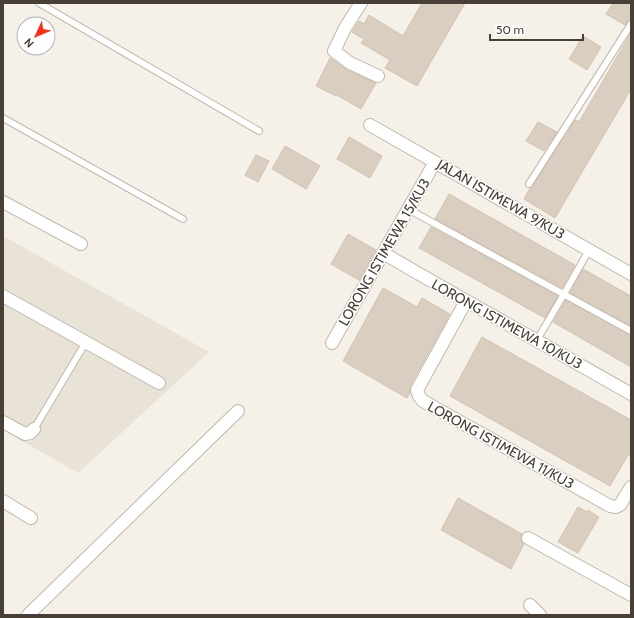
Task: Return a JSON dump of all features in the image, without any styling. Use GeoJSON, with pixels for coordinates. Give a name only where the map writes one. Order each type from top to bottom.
{"type":"FeatureCollection","features":[{"type":"Feature","properties":{"kind":"street"},"geometry":{"type":"LineString","coordinates":[[361,3],[345,28],[334,51],[350,63],[378,76]]}},
{"type":"Feature","properties":{"kind":"street","name":"JALAN ISTIMEWA 9/KU3"},"geometry":{"type":"LineString","coordinates":[[370,125],[631,274]]}},
{"type":"Feature","properties":{"kind":"street","name":"LORONG ISTIMEWA 15/KU3"},"geometry":{"type":"LineString","coordinates":[[332,343],[435,162]]}},
{"type":"Feature","properties":{"kind":"street"},"geometry":{"type":"LineString","coordinates":[[3,202],[81,244]]}},
{"type":"Feature","properties":{"kind":"street","name":"LORONG ISTIMEWA 10/KU3"},"geometry":{"type":"LineString","coordinates":[[383,253],[631,394]]}},
{"type":"Feature","properties":{"kind":"street"},"geometry":{"type":"LineString","coordinates":[[3,296],[159,383]]}},
{"type":"Feature","properties":{"kind":"street","name":"LORONG ISTIMEWA 11/KU3"},"geometry":{"type":"LineString","coordinates":[[466,301],[417,390],[423,401],[610,506],[616,507],[620,505],[631,487]]}},
{"type":"Feature","properties":{"kind":"street"},"geometry":{"type":"LineString","coordinates":[[28,615],[238,411]]}},
{"type":"Feature","properties":{"kind":"street"},"geometry":{"type":"LineString","coordinates":[[3,422],[25,434],[30,433],[34,429]]}},
{"type":"Feature","properties":{"kind":"street"},"geometry":{"type":"LineString","coordinates":[[3,501],[31,518]]}},
{"type":"Feature","properties":{"kind":"street"},"geometry":{"type":"LineString","coordinates":[[528,538],[631,595]]}},
{"type":"Feature","properties":{"kind":"street"},"geometry":{"type":"LineString","coordinates":[[530,605],[540,615]]}},
{"type":"Feature","properties":{"kind":"lane"},"geometry":{"type":"LineString","coordinates":[[39,3],[259,131]]}},
{"type":"Feature","properties":{"kind":"lane"},"geometry":{"type":"LineString","coordinates":[[529,184],[631,24]]}},
{"type":"Feature","properties":{"kind":"lane"},"geometry":{"type":"LineString","coordinates":[[3,118],[183,219]]}},
{"type":"Feature","properties":{"kind":"lane"},"geometry":{"type":"LineString","coordinates":[[408,209],[631,331]]}},
{"type":"Feature","properties":{"kind":"lane"},"geometry":{"type":"LineString","coordinates":[[537,340],[589,250]]}},
{"type":"Feature","properties":{"kind":"lane"},"geometry":{"type":"LineString","coordinates":[[34,429],[86,342]]}},
{"type":"Feature","properties":{"kind":"shaded area"},"geometry":{"type":"Polygon","coordinates":[[[3,236],[209,352],[78,473],[3,430],[3,236]]]}},
{"type":"Feature","properties":{"kind":"building"},"geometry":{"type":"Polygon","coordinates":[[[422,3],[465,3],[417,86],[385,68],[390,60],[361,43],[364,39],[352,32],[359,21],[364,24],[369,15],[403,36],[422,3]]]}},
{"type":"Feature","properties":{"kind":"building"},"geometry":{"type":"Polygon","coordinates":[[[613,3],[631,3],[631,20],[629,20],[625,25],[606,14],[613,3]]]}},
{"type":"Feature","properties":{"kind":"building"},"geometry":{"type":"Polygon","coordinates":[[[631,33],[631,89],[555,218],[524,199],[575,120],[579,122],[631,33]]]}},
{"type":"Feature","properties":{"kind":"building"},"geometry":{"type":"Polygon","coordinates":[[[583,36],[601,47],[587,70],[569,59],[583,36]]]}},
{"type":"Feature","properties":{"kind":"building"},"geometry":{"type":"Polygon","coordinates":[[[330,58],[347,70],[376,83],[361,109],[337,95],[336,96],[316,86],[330,58]]]}},
{"type":"Feature","properties":{"kind":"building"},"geometry":{"type":"Polygon","coordinates":[[[538,122],[557,132],[544,151],[526,141],[538,122]]]}},
{"type":"Feature","properties":{"kind":"building"},"geometry":{"type":"Polygon","coordinates":[[[349,137],[382,156],[370,178],[337,159],[349,137]]]}},
{"type":"Feature","properties":{"kind":"building"},"geometry":{"type":"Polygon","coordinates":[[[285,146],[320,166],[306,189],[272,169],[285,146]]]}},
{"type":"Feature","properties":{"kind":"building"},"geometry":{"type":"Polygon","coordinates":[[[256,155],[269,161],[258,182],[245,175],[256,155]]]}},
{"type":"Feature","properties":{"kind":"building"},"geometry":{"type":"Polygon","coordinates":[[[449,194],[575,265],[562,288],[435,219],[449,194]]]}},
{"type":"Feature","properties":{"kind":"building"},"geometry":{"type":"Polygon","coordinates":[[[431,227],[558,296],[545,318],[419,248],[431,227]]]}},
{"type":"Feature","properties":{"kind":"building"},"geometry":{"type":"Polygon","coordinates":[[[348,234],[376,250],[359,280],[331,264],[348,234]]]}},
{"type":"Feature","properties":{"kind":"building"},"geometry":{"type":"Polygon","coordinates":[[[583,269],[631,296],[631,326],[570,293],[583,269]]]}},
{"type":"Feature","properties":{"kind":"building"},"geometry":{"type":"Polygon","coordinates":[[[383,288],[417,307],[422,298],[450,314],[410,386],[410,393],[407,398],[343,361],[383,288]]]}},
{"type":"Feature","properties":{"kind":"building"},"geometry":{"type":"Polygon","coordinates":[[[566,300],[631,335],[631,367],[553,322],[566,300]]]}},
{"type":"Feature","properties":{"kind":"building"},"geometry":{"type":"Polygon","coordinates":[[[482,337],[631,420],[631,457],[628,455],[610,486],[450,396],[482,337]]]}},
{"type":"Feature","properties":{"kind":"building"},"geometry":{"type":"Polygon","coordinates":[[[458,498],[522,534],[521,539],[524,544],[511,569],[441,530],[458,498]]]}},
{"type":"Feature","properties":{"kind":"building"},"geometry":{"type":"Polygon","coordinates":[[[578,507],[587,512],[588,510],[599,517],[578,553],[558,542],[578,507]]]}}]}
